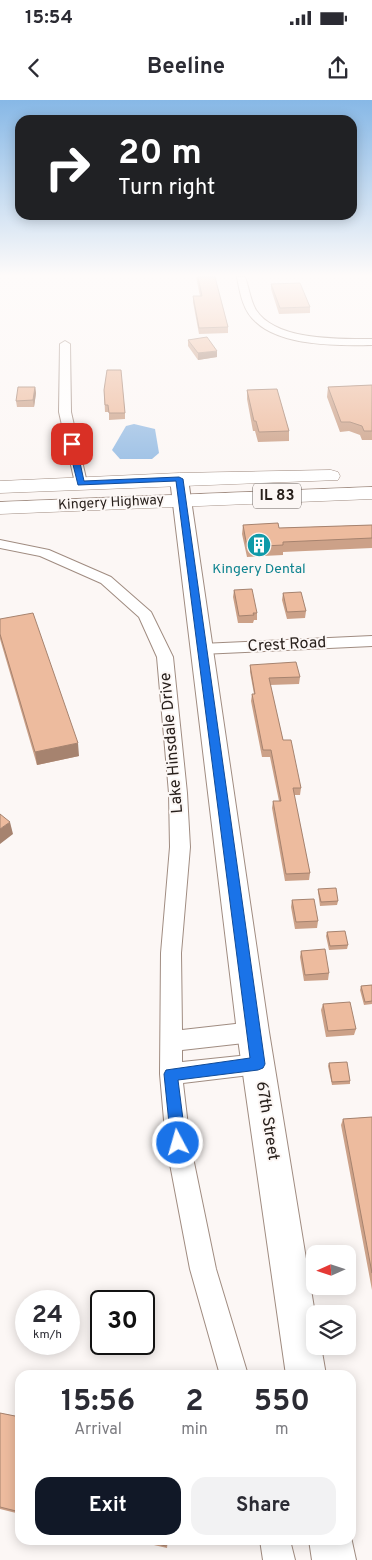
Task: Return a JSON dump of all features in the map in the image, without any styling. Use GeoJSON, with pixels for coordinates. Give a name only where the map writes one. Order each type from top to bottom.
{"type":"FeatureCollection","features":[{"type":"Feature","properties":{"kind":"highway","name":"Kingery Highway"},"geometry":{"type":"LineString","coordinates":[[0,508],[345,475]]}},
{"type":"Feature","properties":{"kind":"highway","name":"Kingery Highway"},"geometry":{"type":"LineString","coordinates":[[0,488],[80,483],[180,490],[372,493]]}},
{"type":"Feature","properties":{"kind":"street"},"geometry":{"type":"LineString","coordinates":[[65,345],[65,412],[80,483]]}},
{"type":"Feature","properties":{"kind":"street","name":"67th Street"},"geometry":{"type":"LineString","coordinates":[[180,490],[256,1048],[305,1370]]}},
{"type":"Feature","properties":{"kind":"street","name":"Lake Hinsdale Drive"},"geometry":{"type":"LineString","coordinates":[[0,544],[44,553],[106,580],[146,615],[165,657],[178,793],[180,847],[171,953],[171,1074],[178,1143],[203,1269],[233,1370]]}},
{"type":"Feature","properties":{"kind":"street","name":"Crest Road"},"geometry":{"type":"LineString","coordinates":[[201,649],[372,641]]}},
{"type":"Feature","properties":{"kind":"street"},"geometry":{"type":"LineString","coordinates":[[170,1041],[256,1048]]}},
{"type":"Feature","properties":{"kind":"street"},"geometry":{"type":"LineString","coordinates":[[171,1074],[256,1048]]}},
{"type":"Feature","properties":{"kind":"street"},"geometry":{"type":"LineString","coordinates":[[276,1545],[279,1560]]}},
{"type":"Feature","properties":{"kind":"street"},"geometry":{"type":"LineString","coordinates":[[332,1545],[334,1560]]}},
{"type":"Feature","properties":{"kind":"water"},"geometry":{"type":"Polygon","coordinates":[[[134,424],[155,429],[159,453],[152,459],[120,459],[112,450],[126,426],[134,424]]]}},
{"type":"Feature","properties":{"kind":"building"},"geometry":{"type":"Polygon","coordinates":[[[192,345],[213,345],[217,351],[198,353],[192,345]]]}},
{"type":"Feature","properties":{"kind":"building"},"geometry":{"type":"Polygon","coordinates":[[[107,370],[121,370],[125,413],[109,413],[108,405],[105,405],[104,390],[107,370]]]}},
{"type":"Feature","properties":{"kind":"building"},"geometry":{"type":"Polygon","coordinates":[[[372,385],[372,431],[364,431],[362,426],[350,422],[341,422],[328,387],[372,385]]]}},
{"type":"Feature","properties":{"kind":"building"},"geometry":{"type":"Polygon","coordinates":[[[18,387],[35,387],[33,400],[16,401],[18,387]]]}},
{"type":"Feature","properties":{"kind":"building"},"geometry":{"type":"Polygon","coordinates":[[[277,389],[289,431],[259,432],[256,421],[254,421],[247,390],[277,389]]]}},
{"type":"Feature","properties":{"kind":"building"},"geometry":{"type":"Polygon","coordinates":[[[278,523],[279,528],[372,525],[372,538],[283,542],[283,545],[247,547],[243,525],[278,523]]]}},
{"type":"Feature","properties":{"kind":"building"},"geometry":{"type":"Polygon","coordinates":[[[252,589],[257,613],[239,616],[234,590],[252,589]]]}},
{"type":"Feature","properties":{"kind":"building"},"geometry":{"type":"Polygon","coordinates":[[[301,592],[306,611],[287,612],[283,593],[301,592]]]}},
{"type":"Feature","properties":{"kind":"building"},"geometry":{"type":"Polygon","coordinates":[[[33,613],[78,743],[35,752],[0,634],[0,619],[33,613]]]}},
{"type":"Feature","properties":{"kind":"building"},"geometry":{"type":"Polygon","coordinates":[[[296,662],[300,677],[269,678],[283,740],[291,740],[301,788],[293,788],[310,873],[286,874],[273,801],[281,801],[271,750],[263,750],[252,694],[255,694],[250,665],[296,662]]]}},
{"type":"Feature","properties":{"kind":"building"},"geometry":{"type":"Polygon","coordinates":[[[0,814],[10,822],[0,829],[0,814]]]}},
{"type":"Feature","properties":{"kind":"building"},"geometry":{"type":"Polygon","coordinates":[[[336,888],[338,901],[321,902],[318,889],[336,888]]]}},
{"type":"Feature","properties":{"kind":"building"},"geometry":{"type":"Polygon","coordinates":[[[314,899],[318,921],[296,922],[292,900],[314,899]]]}},
{"type":"Feature","properties":{"kind":"building"},"geometry":{"type":"Polygon","coordinates":[[[345,931],[348,945],[330,946],[327,932],[345,931]]]}},
{"type":"Feature","properties":{"kind":"building"},"geometry":{"type":"Polygon","coordinates":[[[325,949],[329,973],[305,975],[301,951],[325,949]]]}},
{"type":"Feature","properties":{"kind":"building"},"geometry":{"type":"Polygon","coordinates":[[[372,985],[372,1001],[365,1002],[361,986],[372,985]]]}},
{"type":"Feature","properties":{"kind":"building"},"geometry":{"type":"Polygon","coordinates":[[[350,1002],[356,1029],[328,1031],[323,1004],[350,1002]]]}},
{"type":"Feature","properties":{"kind":"building"},"geometry":{"type":"Polygon","coordinates":[[[347,1062],[350,1081],[332,1082],[329,1063],[347,1062]]]}},
{"type":"Feature","properties":{"kind":"building"},"geometry":{"type":"Polygon","coordinates":[[[372,1117],[372,1273],[343,1119],[372,1117]]]}},
{"type":"Feature","properties":{"kind":"building"},"geometry":{"type":"Polygon","coordinates":[[[0,1413],[15,1416],[15,1511],[0,1507],[0,1413]]]}},
{"type":"Feature","properties":{"kind":"place","name":"Kingery Dental"},"geometry":{"type":"Point","coordinates":[259,545]}},
{"type":"Feature","properties":{"kind":"route"},"geometry":{"type":"LineString","coordinates":[[72,444],[80,483],[179,479],[258,1064],[171,1074],[178,1143]]}}]}
